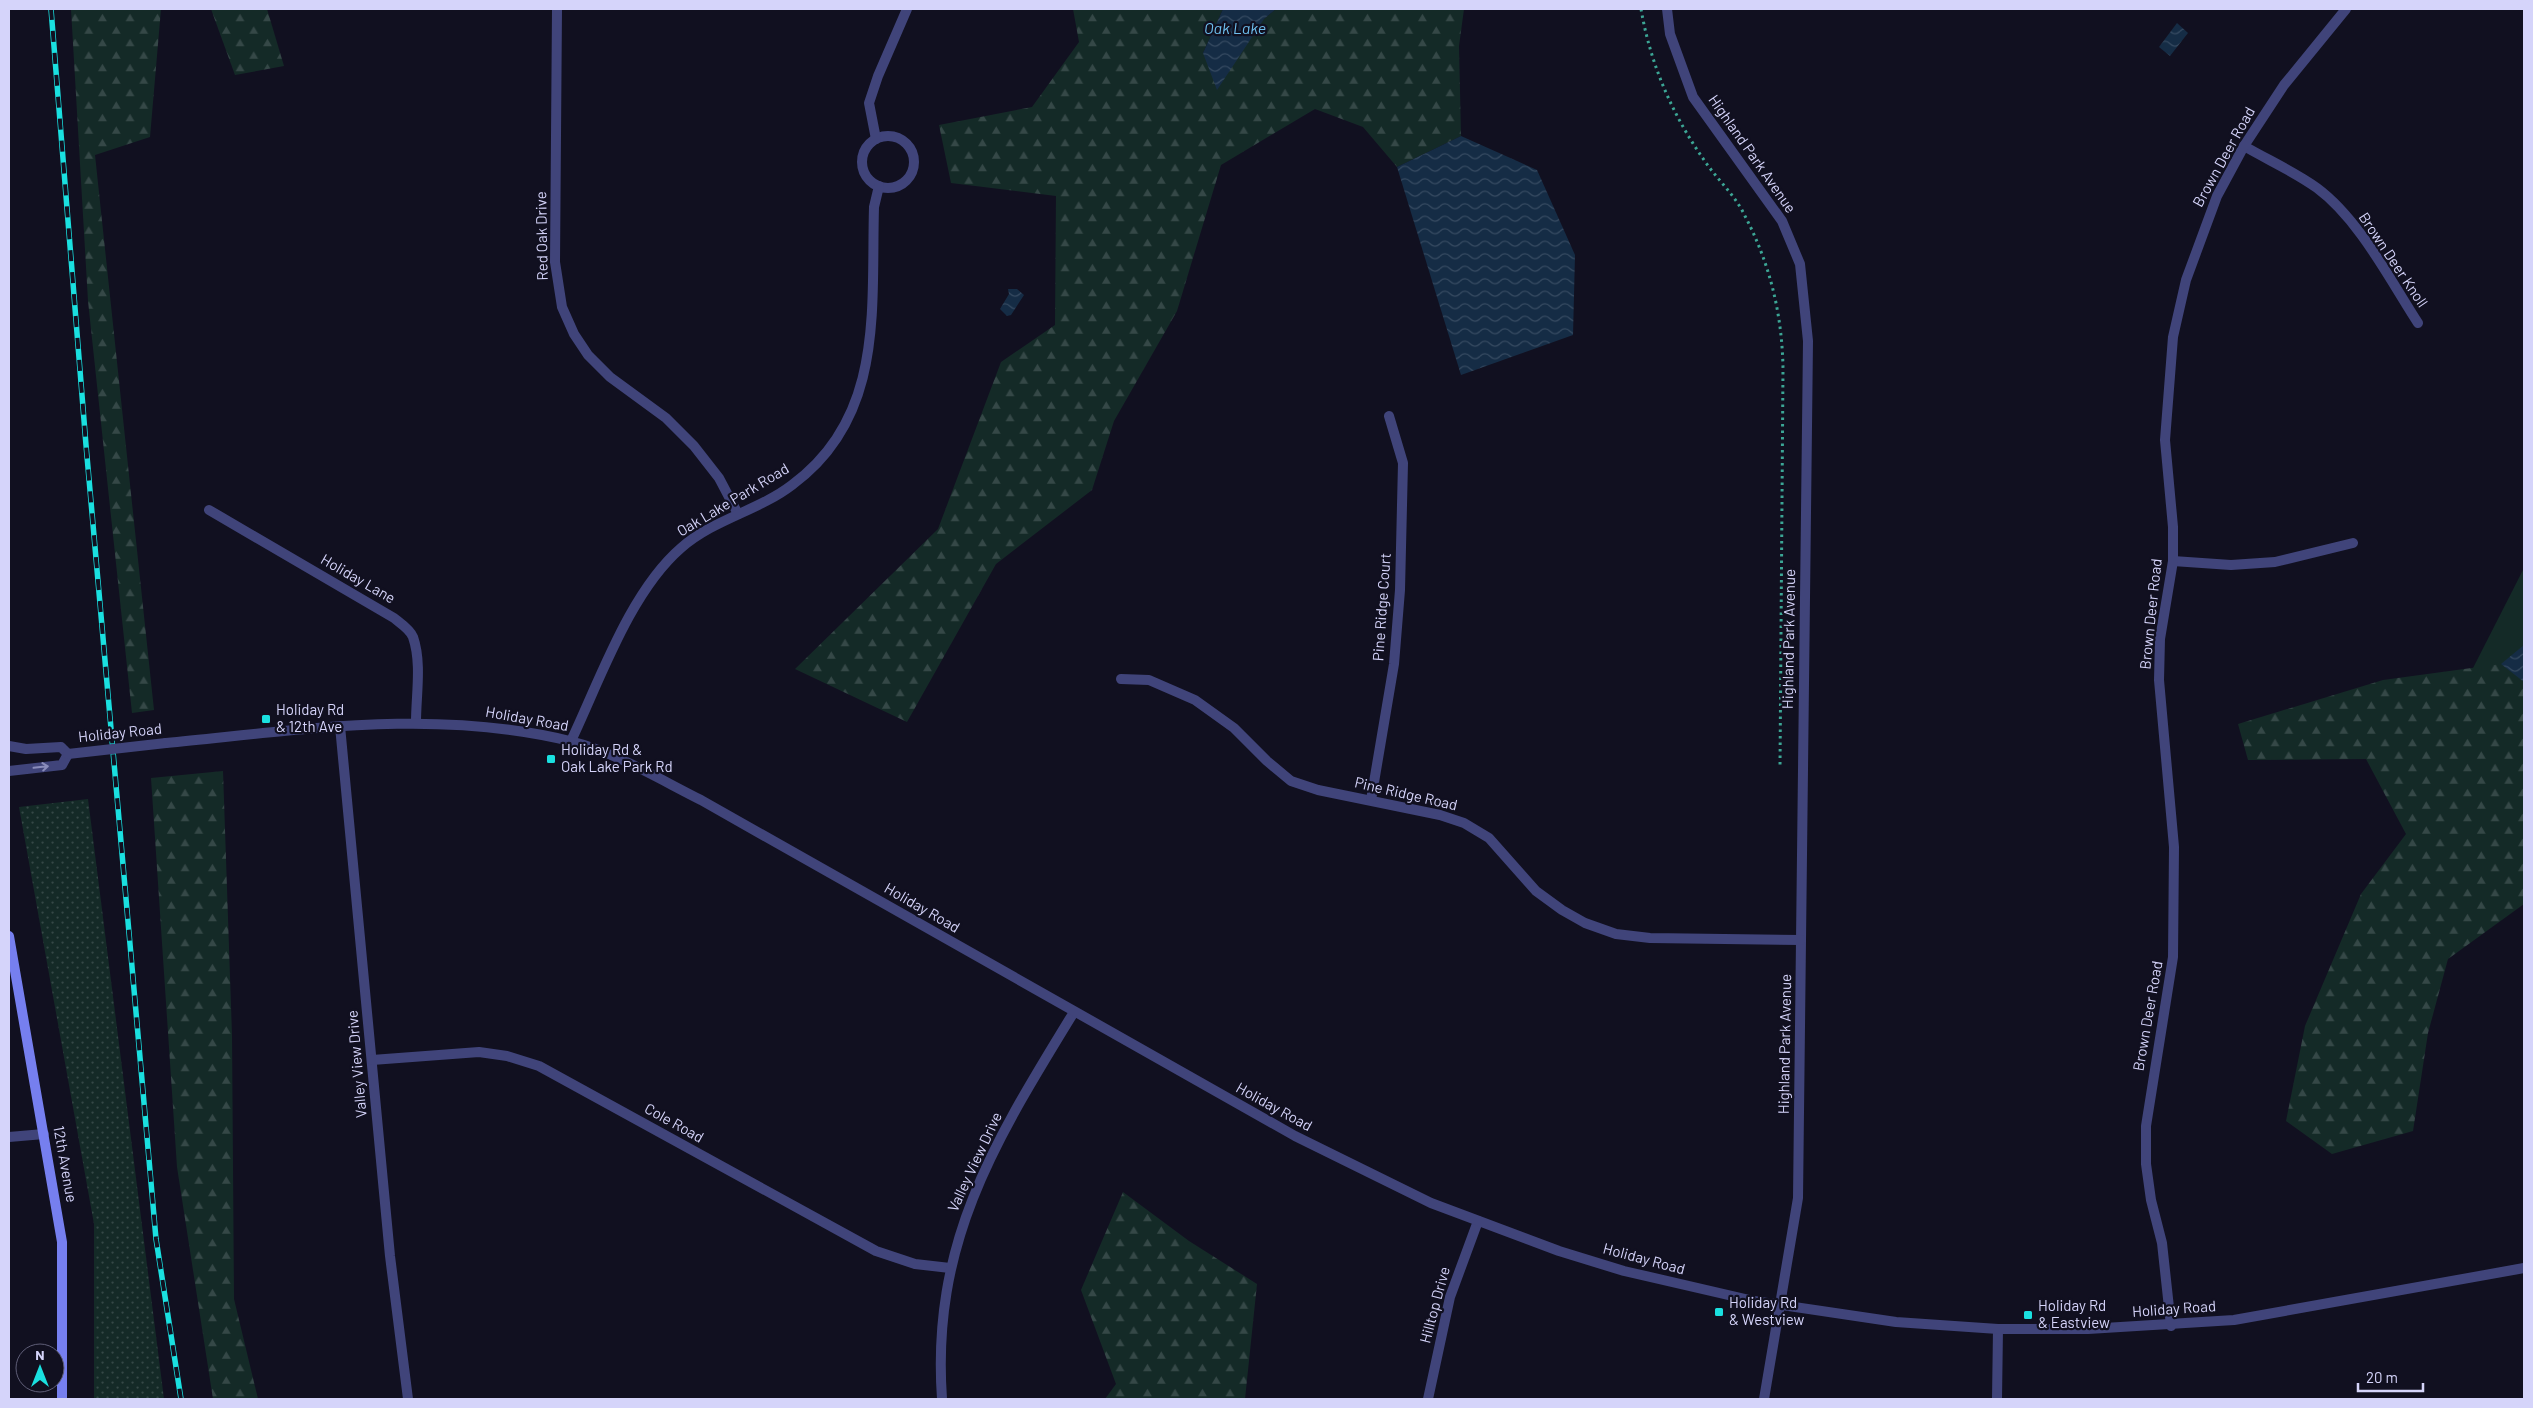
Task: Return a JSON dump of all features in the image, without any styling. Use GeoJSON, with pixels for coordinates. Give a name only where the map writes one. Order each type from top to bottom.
{"type":"FeatureCollection","features":[{"type":"Feature","properties":{"kind":"main road","name":"12th Avenue"},"geometry":{"type":"LineString","coordinates":[[9,936],[62,1242],[62,1399]]}},
{"type":"Feature","properties":{"kind":"street","name":"Red Oak Drive"},"geometry":{"type":"LineString","coordinates":[[557,9],[556,262],[562,307],[574,334],[588,355],[610,376],[666,418],[694,446],[719,478],[738,514]]}},
{"type":"Feature","properties":{"kind":"street"},"geometry":{"type":"LineString","coordinates":[[876,140],[870,103],[878,76],[907,9]]}},
{"type":"Feature","properties":{"kind":"street","name":"Highland Park Avenue"},"geometry":{"type":"LineString","coordinates":[[1667,9],[1670,34],[1693,97],[1782,221],[1800,264],[1808,341],[1798,1198],[1764,1399]]}},
{"type":"Feature","properties":{"kind":"street","name":"Brown Deer Road"},"geometry":{"type":"LineString","coordinates":[[2171,1326],[2162,1243],[2151,1200],[2146,1164],[2146,1126],[2173,957],[2174,848],[2159,680],[2160,639],[2173,560],[2173,519],[2165,440],[2173,337],[2186,280],[2217,196],[2244,146],[2284,85],[2346,9]]}},
{"type":"Feature","properties":{"kind":"street"},"geometry":{"type":"LineString","coordinates":[[889,136],[905,142],[914,155],[915,164],[913,172],[902,185],[893,188],[879,186],[869,179],[862,163],[867,147],[876,140],[889,136]]}},
{"type":"Feature","properties":{"kind":"street","name":"Brown Deer Knoll"},"geometry":{"type":"LineString","coordinates":[[2244,146],[2318,189],[2344,215],[2369,248],[2418,323]]}},
{"type":"Feature","properties":{"kind":"street","name":"Oak Lake Park Road"},"geometry":{"type":"LineString","coordinates":[[571,741],[638,600],[657,573],[680,548],[702,532],[764,503],[793,485],[819,462],[840,435],[856,404],[866,373],[870,346],[874,207],[879,186]]}},
{"type":"Feature","properties":{"kind":"street","name":"Pine Ridge Court"},"geometry":{"type":"LineString","coordinates":[[1371,800],[1394,664],[1400,590],[1403,463],[1389,416]]}},
{"type":"Feature","properties":{"kind":"street","name":"Holiday Lane"},"geometry":{"type":"LineString","coordinates":[[209,510],[394,618],[408,630],[412,636],[417,666],[416,722]]}},
{"type":"Feature","properties":{"kind":"street"},"geometry":{"type":"LineString","coordinates":[[2173,560],[2231,565],[2275,562],[2353,543]]}},
{"type":"Feature","properties":{"kind":"street","name":"Pine Ridge Road"},"geometry":{"type":"LineString","coordinates":[[1121,679],[1149,680],[1195,700],[1234,728],[1267,761],[1291,781],[1318,790],[1440,815],[1464,823],[1489,838],[1536,891],[1562,910],[1585,923],[1616,934],[1650,938],[1801,940]]}},
{"type":"Feature","properties":{"kind":"street","name":"Holiday Road"},"geometry":{"type":"LineString","coordinates":[[68,754],[340,726],[416,722],[497,727],[571,741],[625,762],[701,800],[1295,1136],[1431,1202],[1478,1221],[1624,1271],[1779,1306],[1896,1322],[1998,1329],[2088,1329],[2171,1326],[2234,1320],[2524,1268]]}},
{"type":"Feature","properties":{"kind":"street","name":"Valley View Drive"},"geometry":{"type":"LineString","coordinates":[[340,726],[390,1256],[408,1399]]}},
{"type":"Feature","properties":{"kind":"street","name":"Holiday Road"},"geometry":{"type":"LineString","coordinates":[[9,746],[26,749],[61,747],[68,754]]}},
{"type":"Feature","properties":{"kind":"street","name":"Holiday Road"},"geometry":{"type":"LineString","coordinates":[[9,772],[62,765],[68,754]]}},
{"type":"Feature","properties":{"kind":"street","name":"Valley View Drive"},"geometry":{"type":"LineString","coordinates":[[942,1399],[940,1367],[943,1316],[950,1268],[973,1195],[1033,1079],[1074,1012]]}},
{"type":"Feature","properties":{"kind":"street","name":"Cole Road"},"geometry":{"type":"LineString","coordinates":[[372,1060],[479,1052],[507,1056],[539,1066],[876,1251],[915,1264],[950,1268]]}},
{"type":"Feature","properties":{"kind":"street"},"geometry":{"type":"LineString","coordinates":[[9,1137],[44,1134]]}},
{"type":"Feature","properties":{"kind":"street","name":"Hilltop Drive"},"geometry":{"type":"LineString","coordinates":[[1428,1399],[1450,1297],[1478,1221]]}},
{"type":"Feature","properties":{"kind":"street"},"geometry":{"type":"LineString","coordinates":[[1997,1399],[1998,1329]]}},
{"type":"Feature","properties":{"kind":"path"},"geometry":{"type":"LineString","coordinates":[[1640,9],[1649,52],[1666,95],[1683,128],[1745,215],[1772,277],[1781,321],[1783,368],[1780,768]]}},
{"type":"Feature","properties":{"kind":"green space"},"geometry":{"type":"Polygon","coordinates":[[[71,9],[161,9],[150,137],[95,155],[154,710],[132,713],[88,301],[71,9]]]}},
{"type":"Feature","properties":{"kind":"green space"},"geometry":{"type":"Polygon","coordinates":[[[211,9],[267,9],[284,66],[235,75],[211,9]]]}},
{"type":"Feature","properties":{"kind":"green space"},"geometry":{"type":"Polygon","coordinates":[[[1073,9],[1223,9],[1203,53],[1264,19],[1276,9],[1464,9],[1459,46],[1461,136],[1397,167],[1363,127],[1315,109],[1221,165],[1177,311],[1114,421],[1092,490],[996,564],[907,722],[795,669],[938,529],[1001,362],[1055,325],[1056,196],[951,183],[939,125],[1032,107],[1079,42],[1073,9]]]}},
{"type":"Feature","properties":{"kind":"green space"},"geometry":{"type":"Polygon","coordinates":[[[2524,568],[2524,724],[2445,723],[2524,568]]]}},
{"type":"Feature","properties":{"kind":"green space"},"geometry":{"type":"Polygon","coordinates":[[[2501,664],[2524,682],[2524,904],[2448,959],[2428,1033],[2413,1131],[2332,1154],[2286,1121],[2305,1026],[2361,894],[2406,834],[2366,759],[2248,760],[2238,724],[2383,680],[2501,664]]]}},
{"type":"Feature","properties":{"kind":"green space"},"geometry":{"type":"Polygon","coordinates":[[[223,771],[232,1035],[234,1299],[258,1399],[213,1399],[177,1167],[151,778],[223,771]]]}},
{"type":"Feature","properties":{"kind":"green space"},"geometry":{"type":"Polygon","coordinates":[[[88,799],[164,1399],[94,1399],[94,1224],[19,807],[88,799]]]}},
{"type":"Feature","properties":{"kind":"green space"},"geometry":{"type":"Polygon","coordinates":[[[1123,1192],[1189,1241],[1257,1284],[1245,1399],[1105,1399],[1116,1384],[1081,1290],[1123,1192]]]}},
{"type":"Feature","properties":{"kind":"water","name":"Oak Lake"},"geometry":{"type":"Polygon","coordinates":[[[1223,9],[1276,9],[1264,19],[1217,90],[1203,53],[1223,9]]]}},
{"type":"Feature","properties":{"kind":"water"},"geometry":{"type":"Polygon","coordinates":[[[2177,23],[2188,33],[2170,56],[2159,47],[2177,23]]]}},
{"type":"Feature","properties":{"kind":"water"},"geometry":{"type":"Polygon","coordinates":[[[1461,136],[1537,170],[1575,255],[1573,335],[1461,375],[1397,167],[1461,136]]]}},
{"type":"Feature","properties":{"kind":"water"},"geometry":{"type":"Polygon","coordinates":[[[1008,289],[1017,289],[1024,295],[1011,315],[1007,316],[1000,309],[1009,294],[1008,289]]]}},
{"type":"Feature","properties":{"kind":"water"},"geometry":{"type":"Polygon","coordinates":[[[2524,645],[2524,682],[2501,664],[2524,645]]]}},
{"type":"Feature","properties":{"kind":"railway"},"geometry":{"type":"LineString","coordinates":[[51,9],[86,445],[156,1239],[181,1399]]}},
{"type":"Feature","properties":{"kind":"place","name":"Holiday Rd & 12th Ave"},"geometry":{"type":"Point","coordinates":[266,719]}},
{"type":"Feature","properties":{"kind":"place","name":"Holiday Rd & Oak Lake Park Rd"},"geometry":{"type":"Point","coordinates":[551,759]}},
{"type":"Feature","properties":{"kind":"place","name":"Holiday Rd & Westview"},"geometry":{"type":"Point","coordinates":[1719,1312]}},
{"type":"Feature","properties":{"kind":"place","name":"Holiday Rd & Eastview"},"geometry":{"type":"Point","coordinates":[2028,1315]}}]}
